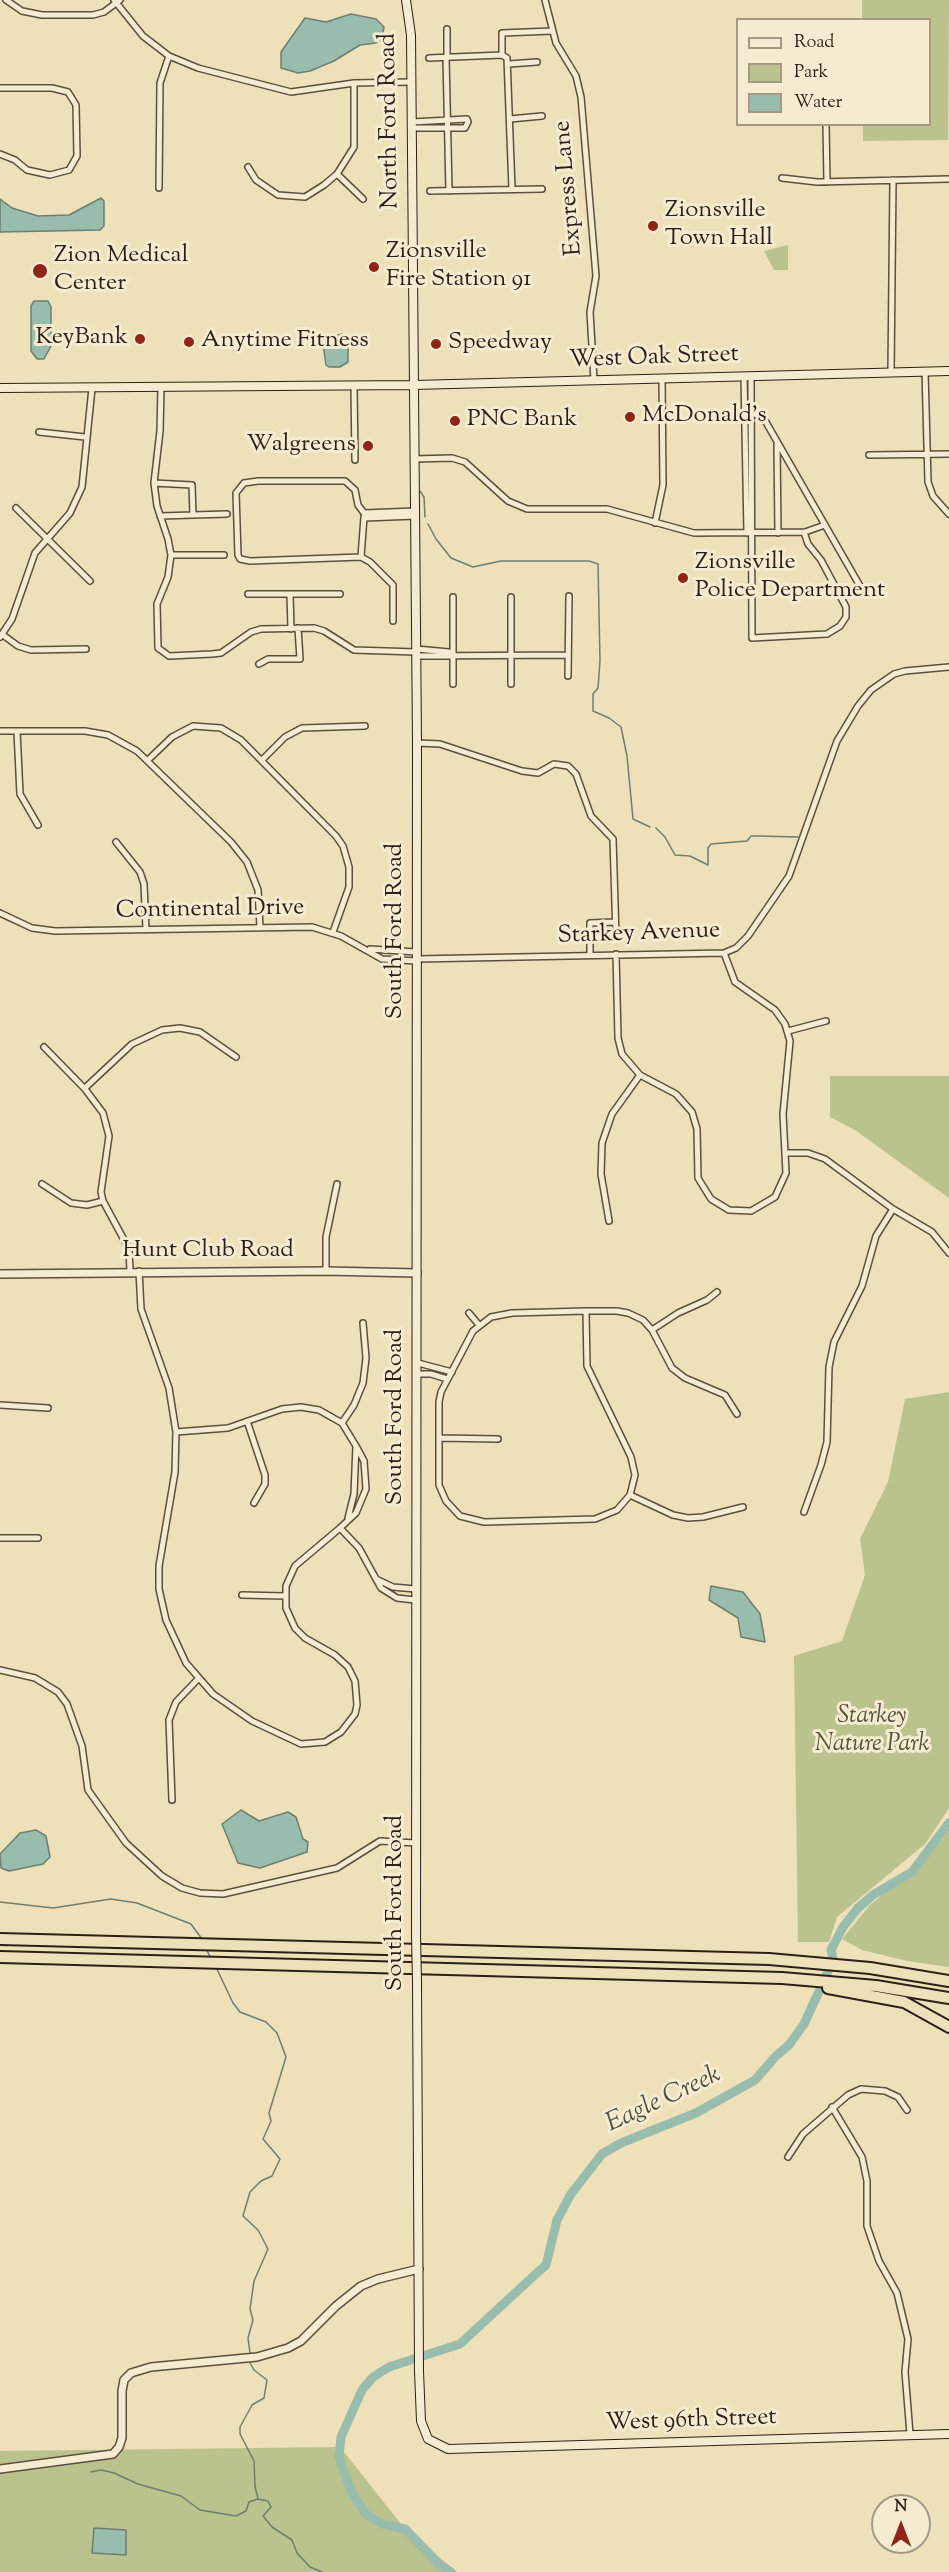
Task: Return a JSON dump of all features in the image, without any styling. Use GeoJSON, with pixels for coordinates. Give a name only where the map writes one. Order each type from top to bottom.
{"type":"FeatureCollection","features":[{"type":"Feature","properties":{"kind":"highway"},"geometry":{"type":"LineString","coordinates":[[0,1939],[790,1960],[857,1966],[949,1981]]}},
{"type":"Feature","properties":{"kind":"highway"},"geometry":{"type":"LineString","coordinates":[[0,1957],[744,1977],[949,1998]]}},
{"type":"Feature","properties":{"kind":"highway"},"geometry":{"type":"LineString","coordinates":[[847,1987],[904,2002],[949,2026]]}},
{"type":"Feature","properties":{"kind":"main road","name":"North Ford Road"},"geometry":{"type":"LineString","coordinates":[[406,0],[411,35],[414,386]]}},
{"type":"Feature","properties":{"kind":"main road","name":"West Oak Street"},"geometry":{"type":"LineString","coordinates":[[0,388],[414,386],[949,370]]}},
{"type":"Feature","properties":{"kind":"main road","name":"South Ford Road"},"geometry":{"type":"LineString","coordinates":[[414,386],[417,742],[418,1374],[415,1600],[419,2371],[423,2431],[434,2444]]}},
{"type":"Feature","properties":{"kind":"main road","name":"West 96th Street"},"geometry":{"type":"LineString","coordinates":[[434,2444],[448,2449],[949,2434]]}},
{"type":"Feature","properties":{"kind":"street"},"geometry":{"type":"LineString","coordinates":[[6,0],[22,11],[42,15],[93,15],[104,12],[117,1],[143,36],[170,56],[198,68],[291,92],[354,83],[411,82]]}},
{"type":"Feature","properties":{"kind":"street","name":"Express Lane"},"geometry":{"type":"LineString","coordinates":[[545,0],[552,31],[576,76],[581,97],[596,276],[590,312],[594,380]]}},
{"type":"Feature","properties":{"kind":"street"},"geometry":{"type":"LineString","coordinates":[[447,29],[449,190]]}},
{"type":"Feature","properties":{"kind":"street"},"geometry":{"type":"LineString","coordinates":[[512,189],[510,119],[502,33],[552,31]]}},
{"type":"Feature","properties":{"kind":"street"},"geometry":{"type":"LineString","coordinates":[[159,188],[160,83],[170,56]]}},
{"type":"Feature","properties":{"kind":"street"},"geometry":{"type":"LineString","coordinates":[[429,58],[506,59],[537,62]]}},
{"type":"Feature","properties":{"kind":"street"},"geometry":{"type":"LineString","coordinates":[[248,167],[256,180],[267,189],[291,197],[305,197],[337,174],[354,147],[354,83]]}},
{"type":"Feature","properties":{"kind":"street"},"geometry":{"type":"LineString","coordinates":[[0,88],[52,87],[68,92],[74,99],[77,156],[69,170],[50,175],[36,174],[0,154]]}},
{"type":"Feature","properties":{"kind":"street"},"geometry":{"type":"LineString","coordinates":[[510,119],[542,116]]}},
{"type":"Feature","properties":{"kind":"street"},"geometry":{"type":"LineString","coordinates":[[467,119],[468,122],[465,128],[412,125],[448,120],[467,119]]}},
{"type":"Feature","properties":{"kind":"street"},"geometry":{"type":"LineString","coordinates":[[826,126],[827,182]]}},
{"type":"Feature","properties":{"kind":"street"},"geometry":{"type":"LineString","coordinates":[[337,174],[363,199]]}},
{"type":"Feature","properties":{"kind":"street"},"geometry":{"type":"LineString","coordinates":[[782,177],[794,181],[827,182],[949,178]]}},
{"type":"Feature","properties":{"kind":"street"},"geometry":{"type":"LineString","coordinates":[[891,372],[893,180]]}},
{"type":"Feature","properties":{"kind":"street"},"geometry":{"type":"LineString","coordinates":[[430,191],[543,189]]}},
{"type":"Feature","properties":{"kind":"street"},"geometry":{"type":"LineString","coordinates":[[924,371],[930,489],[949,514]]}},
{"type":"Feature","properties":{"kind":"street"},"geometry":{"type":"LineString","coordinates":[[747,376],[751,413],[749,533]]}},
{"type":"Feature","properties":{"kind":"street"},"geometry":{"type":"LineString","coordinates":[[747,376],[752,638],[827,634],[840,626],[846,617],[846,607],[820,560],[808,544],[804,532]]}},
{"type":"Feature","properties":{"kind":"street"},"geometry":{"type":"LineString","coordinates":[[655,523],[663,485],[662,378]]}},
{"type":"Feature","properties":{"kind":"street"},"geometry":{"type":"LineString","coordinates":[[354,386],[355,460]]}},
{"type":"Feature","properties":{"kind":"street"},"geometry":{"type":"LineString","coordinates":[[161,387],[160,431],[154,483],[171,555],[168,577],[158,604],[157,644],[169,656],[212,654],[228,649],[251,632],[261,629],[298,628],[324,631],[354,650],[416,653],[441,650],[453,654],[568,655]]}},
{"type":"Feature","properties":{"kind":"street"},"geometry":{"type":"LineString","coordinates":[[86,649],[31,650],[18,646],[1,636],[15,612],[31,562],[39,546],[70,513],[82,487],[85,475],[85,437],[92,388]]}},
{"type":"Feature","properties":{"kind":"street"},"geometry":{"type":"LineString","coordinates":[[751,413],[763,417],[864,593]]}},
{"type":"Feature","properties":{"kind":"street"},"geometry":{"type":"LineString","coordinates":[[39,432],[85,437]]}},
{"type":"Feature","properties":{"kind":"street"},"geometry":{"type":"LineString","coordinates":[[777,442],[778,532]]}},
{"type":"Feature","properties":{"kind":"street"},"geometry":{"type":"LineString","coordinates":[[868,455],[949,454]]}},
{"type":"Feature","properties":{"kind":"street"},"geometry":{"type":"LineString","coordinates":[[414,459],[452,458],[465,462],[508,501],[519,507],[539,510],[607,509],[694,533],[804,532],[825,525]]}},
{"type":"Feature","properties":{"kind":"street"},"geometry":{"type":"LineString","coordinates":[[361,557],[364,515],[357,506],[355,490],[345,481],[244,483],[236,493],[240,559],[250,561],[361,557],[393,585],[393,621]]}},
{"type":"Feature","properties":{"kind":"street"},"geometry":{"type":"LineString","coordinates":[[154,483],[192,485],[192,515]]}},
{"type":"Feature","properties":{"kind":"street"},"geometry":{"type":"LineString","coordinates":[[16,508],[90,581]]}},
{"type":"Feature","properties":{"kind":"street"},"geometry":{"type":"LineString","coordinates":[[160,516],[227,514]]}},
{"type":"Feature","properties":{"kind":"street"},"geometry":{"type":"LineString","coordinates":[[364,515],[415,514]]}},
{"type":"Feature","properties":{"kind":"street"},"geometry":{"type":"LineString","coordinates":[[171,555],[224,555]]}},
{"type":"Feature","properties":{"kind":"street"},"geometry":{"type":"LineString","coordinates":[[248,594],[340,594]]}},
{"type":"Feature","properties":{"kind":"street"},"geometry":{"type":"LineString","coordinates":[[290,594],[291,629]]}},
{"type":"Feature","properties":{"kind":"street"},"geometry":{"type":"LineString","coordinates":[[568,676],[569,596]]}},
{"type":"Feature","properties":{"kind":"street"},"geometry":{"type":"LineString","coordinates":[[453,597],[453,684]]}},
{"type":"Feature","properties":{"kind":"street"},"geometry":{"type":"LineString","coordinates":[[511,597],[511,684]]}},
{"type":"Feature","properties":{"kind":"street"},"geometry":{"type":"LineString","coordinates":[[259,664],[267,659],[300,659],[298,628]]}},
{"type":"Feature","properties":{"kind":"street","name":"Starkey Avenue"},"geometry":{"type":"LineString","coordinates":[[416,957],[724,953],[736,948],[748,936],[789,876],[834,749],[858,706],[871,690],[894,674],[949,668]]}},
{"type":"Feature","properties":{"kind":"street"},"geometry":{"type":"LineString","coordinates":[[148,760],[176,733],[193,726],[208,725],[234,734],[262,760],[343,846],[349,867],[349,887],[333,932]]}},
{"type":"Feature","properties":{"kind":"street"},"geometry":{"type":"LineString","coordinates":[[262,760],[285,737],[302,728],[365,726]]}},
{"type":"Feature","properties":{"kind":"street"},"geometry":{"type":"LineString","coordinates":[[17,730],[20,794],[38,825]]}},
{"type":"Feature","properties":{"kind":"street"},"geometry":{"type":"LineString","coordinates":[[0,731],[85,731],[108,735],[148,760],[247,862],[258,890],[260,927]]}},
{"type":"Feature","properties":{"kind":"street"},"geometry":{"type":"LineString","coordinates":[[417,742],[440,744],[522,771],[538,773],[554,764],[568,766],[576,774],[591,816],[613,839],[616,936]]}},
{"type":"Feature","properties":{"kind":"street"},"geometry":{"type":"LineString","coordinates":[[116,842],[140,872],[144,884],[146,929]]}},
{"type":"Feature","properties":{"kind":"street","name":"Continental Drive"},"geometry":{"type":"LineString","coordinates":[[0,913],[20,924],[46,931],[305,926],[333,932],[365,948],[416,957]]}},
{"type":"Feature","properties":{"kind":"street"},"geometry":{"type":"LineString","coordinates":[[590,955],[590,923],[615,922]]}},
{"type":"Feature","properties":{"kind":"street"},"geometry":{"type":"LineString","coordinates":[[616,954],[619,1046],[626,1060],[640,1075],[676,1094],[692,1112],[697,1129],[698,1178],[711,1199],[720,1206],[741,1212],[751,1211],[768,1203],[784,1181],[786,1153],[783,1114],[788,1031],[775,1010],[735,982],[724,953]]}},
{"type":"Feature","properties":{"kind":"street"},"geometry":{"type":"LineString","coordinates":[[788,1031],[826,1021]]}},
{"type":"Feature","properties":{"kind":"street"},"geometry":{"type":"LineString","coordinates":[[85,1088],[132,1044],[162,1030],[180,1028],[200,1032],[236,1057]]}},
{"type":"Feature","properties":{"kind":"street"},"geometry":{"type":"LineString","coordinates":[[44,1047],[99,1105],[108,1130],[102,1176],[103,1201],[126,1240],[130,1271]]}},
{"type":"Feature","properties":{"kind":"street"},"geometry":{"type":"LineString","coordinates":[[609,1221],[601,1174],[603,1137],[612,1114],[640,1075]]}},
{"type":"Feature","properties":{"kind":"street"},"geometry":{"type":"LineString","coordinates":[[786,1153],[808,1153],[825,1159],[893,1209],[932,1232],[949,1253]]}},
{"type":"Feature","properties":{"kind":"street"},"geometry":{"type":"LineString","coordinates":[[42,1184],[71,1203],[87,1205],[103,1201]]}},
{"type":"Feature","properties":{"kind":"street"},"geometry":{"type":"LineString","coordinates":[[326,1271],[326,1237],[337,1184]]}},
{"type":"Feature","properties":{"kind":"street"},"geometry":{"type":"LineString","coordinates":[[804,1512],[822,1465],[827,1442],[829,1367],[834,1342],[862,1286],[876,1236],[893,1209]]}},
{"type":"Feature","properties":{"kind":"street","name":"Hunt Club Road"},"geometry":{"type":"LineString","coordinates":[[0,1274],[130,1271],[417,1273]]}},
{"type":"Feature","properties":{"kind":"street"},"geometry":{"type":"LineString","coordinates":[[139,1271],[141,1309],[169,1388],[176,1432],[175,1472],[159,1566],[159,1589],[171,1635],[198,1679],[231,1708],[288,1740],[313,1744],[325,1742],[341,1732],[355,1714],[358,1696],[356,1681],[340,1658],[311,1643],[295,1628],[288,1615],[285,1596],[296,1566],[340,1528],[361,1505],[366,1489],[364,1461],[342,1423],[319,1410],[301,1407],[282,1409],[247,1422],[215,1430],[176,1432]]}},
{"type":"Feature","properties":{"kind":"street"},"geometry":{"type":"LineString","coordinates":[[652,1330],[678,1313],[707,1300],[717,1292]]}},
{"type":"Feature","properties":{"kind":"street"},"geometry":{"type":"LineString","coordinates":[[586,1311],[587,1366],[631,1457],[635,1475],[630,1495],[617,1510],[595,1519],[484,1522],[466,1518],[455,1512],[441,1493],[439,1402],[447,1379],[468,1339],[479,1325],[504,1313],[586,1311],[628,1312],[643,1320],[652,1330],[672,1368],[685,1378],[725,1395],[737,1414]]}},
{"type":"Feature","properties":{"kind":"street"},"geometry":{"type":"LineString","coordinates":[[470,1313],[479,1325]]}},
{"type":"Feature","properties":{"kind":"street"},"geometry":{"type":"LineString","coordinates":[[342,1423],[354,1406],[363,1383],[366,1358],[363,1323]]}},
{"type":"Feature","properties":{"kind":"street"},"geometry":{"type":"LineString","coordinates":[[418,1363],[452,1372]]}},
{"type":"Feature","properties":{"kind":"street"},"geometry":{"type":"LineString","coordinates":[[418,1374],[431,1374],[447,1379]]}},
{"type":"Feature","properties":{"kind":"street"},"geometry":{"type":"LineString","coordinates":[[0,1405],[48,1408]]}},
{"type":"Feature","properties":{"kind":"street"},"geometry":{"type":"LineString","coordinates":[[247,1422],[265,1475],[265,1484],[254,1503]]}},
{"type":"Feature","properties":{"kind":"street"},"geometry":{"type":"LineString","coordinates":[[439,1438],[498,1439]]}},
{"type":"Feature","properties":{"kind":"street"},"geometry":{"type":"LineString","coordinates":[[348,1518],[354,1494],[356,1446]]}},
{"type":"Feature","properties":{"kind":"street"},"geometry":{"type":"LineString","coordinates":[[630,1495],[673,1515],[688,1518],[703,1517],[743,1507]]}},
{"type":"Feature","properties":{"kind":"street"},"geometry":{"type":"LineString","coordinates":[[340,1528],[358,1548],[379,1585],[392,1596],[403,1600],[415,1600]]}},
{"type":"Feature","properties":{"kind":"street"},"geometry":{"type":"LineString","coordinates":[[0,1538],[38,1538]]}},
{"type":"Feature","properties":{"kind":"street"},"geometry":{"type":"LineString","coordinates":[[376,1579],[393,1587],[415,1589]]}},
{"type":"Feature","properties":{"kind":"street"},"geometry":{"type":"LineString","coordinates":[[242,1595],[285,1596]]}},
{"type":"Feature","properties":{"kind":"street"},"geometry":{"type":"LineString","coordinates":[[0,1670],[38,1679],[58,1692],[67,1704],[82,1746],[88,1790],[126,1843],[162,1876],[182,1888],[200,1893],[223,1894],[337,1868],[380,1841],[416,1843]]}},
{"type":"Feature","properties":{"kind":"street"},"geometry":{"type":"LineString","coordinates":[[171,1800],[170,1720],[176,1702],[198,1679]]}},
{"type":"Feature","properties":{"kind":"street"},"geometry":{"type":"LineString","coordinates":[[788,2157],[799,2139],[848,2095],[873,2088],[898,2097],[907,2110]]}},
{"type":"Feature","properties":{"kind":"street"},"geometry":{"type":"LineString","coordinates":[[832,2107],[862,2157],[867,2181],[867,2226],[879,2261],[897,2293],[908,2339],[905,2372],[910,2434]]}},
{"type":"Feature","properties":{"kind":"street"},"geometry":{"type":"LineString","coordinates":[[0,2469],[112,2454],[119,2447],[122,2438],[122,2391],[124,2380],[131,2373],[151,2367],[257,2357],[288,2348],[301,2341],[336,2306],[361,2286],[378,2278],[419,2269]]}},
{"type":"Feature","properties":{"kind":"green space"},"geometry":{"type":"Polygon","coordinates":[[[862,0],[949,0],[948,140],[863,141],[863,126],[931,126],[931,18],[862,18],[862,0]]]}},
{"type":"Feature","properties":{"kind":"green space"},"geometry":{"type":"Polygon","coordinates":[[[788,245],[788,270],[774,270],[764,251],[788,245]]]}},
{"type":"Feature","properties":{"kind":"green space"},"geometry":{"type":"Polygon","coordinates":[[[830,1076],[949,1076],[949,1198],[855,1130],[830,1117],[830,1076]]]}},
{"type":"Feature","properties":{"kind":"green space","name":"Starkey Nature Park"},"geometry":{"type":"Polygon","coordinates":[[[949,1392],[949,1808],[925,1844],[837,1917],[829,1942],[798,1942],[794,1656],[842,1641],[865,1575],[860,1539],[888,1482],[905,1399],[949,1392]]]}},
{"type":"Feature","properties":{"kind":"green space"},"geometry":{"type":"Polygon","coordinates":[[[949,1831],[949,1967],[907,1961],[862,1950],[842,1939],[870,1905],[888,1890],[914,1876],[949,1831]]]}},
{"type":"Feature","properties":{"kind":"green space"},"geometry":{"type":"Polygon","coordinates":[[[340,2447],[405,2529],[457,2572],[0,2572],[0,2451],[340,2447]]]}},
{"type":"Feature","properties":{"kind":"water"},"geometry":{"type":"Polygon","coordinates":[[[351,14],[376,19],[384,27],[382,38],[376,43],[360,45],[334,61],[310,71],[298,73],[281,68],[281,52],[305,18],[326,22],[351,14]]]}},
{"type":"Feature","properties":{"kind":"water"},"geometry":{"type":"Polygon","coordinates":[[[101,198],[104,201],[104,226],[100,230],[0,232],[0,199],[12,208],[38,216],[69,215],[101,198]]]}},
{"type":"Feature","properties":{"kind":"water"},"geometry":{"type":"Polygon","coordinates":[[[34,301],[48,301],[51,307],[51,346],[44,359],[37,359],[31,351],[31,306],[34,301]]]}},
{"type":"Feature","properties":{"kind":"water"},"geometry":{"type":"Polygon","coordinates":[[[342,334],[348,343],[348,362],[340,367],[329,367],[326,365],[323,344],[328,338],[342,334]]]}},
{"type":"Feature","properties":{"kind":"water"},"geometry":{"type":"Polygon","coordinates":[[[711,1586],[743,1592],[760,1614],[765,1642],[741,1637],[738,1618],[709,1600],[711,1586]]]}},
{"type":"Feature","properties":{"kind":"water"},"geometry":{"type":"Polygon","coordinates":[[[241,1810],[259,1821],[288,1812],[296,1817],[303,1839],[308,1842],[307,1852],[260,1868],[238,1863],[222,1824],[241,1810]]]}},
{"type":"Feature","properties":{"kind":"water"},"geometry":{"type":"Polygon","coordinates":[[[36,1830],[46,1836],[50,1857],[43,1864],[9,1871],[1,1868],[0,1854],[20,1833],[36,1830]]]}},
{"type":"Feature","properties":{"kind":"water"},"geometry":{"type":"Polygon","coordinates":[[[94,2528],[126,2530],[126,2555],[92,2553],[94,2528]]]}},
{"type":"Feature","properties":{"kind":"waterway"},"geometry":{"type":"LineString","coordinates":[[420,491],[424,497],[425,517]]}},
{"type":"Feature","properties":{"kind":"waterway"},"geometry":{"type":"LineString","coordinates":[[428,524],[451,558],[473,567],[501,561],[589,561],[598,564],[600,661],[598,688],[593,694],[593,711],[609,718],[621,727],[627,756],[633,819],[650,827]]}},
{"type":"Feature","properties":{"kind":"waterway"},"geometry":{"type":"LineString","coordinates":[[656,828],[665,837],[675,855],[690,856],[708,865],[708,848],[711,844],[747,841],[751,836],[798,837]]}},
{"type":"Feature","properties":{"kind":"waterway","name":"Eagle Creek"},"geometry":{"type":"LineString","coordinates":[[451,2572],[440,2565],[405,2529],[382,2524],[366,2514],[352,2493],[339,2457],[341,2437],[362,2390],[373,2377],[389,2367],[460,2344],[546,2265],[557,2220],[571,2194],[602,2154],[621,2143],[696,2113],[755,2080],[789,2045],[804,2024],[827,1974],[833,1958],[831,1950],[843,1927],[858,1908],[873,1895],[912,1872],[949,1823]]}},
{"type":"Feature","properties":{"kind":"waterway"},"geometry":{"type":"LineString","coordinates":[[0,1902],[53,1908],[111,1899],[137,1903],[191,1924],[202,1939]]}},
{"type":"Feature","properties":{"kind":"waterway"},"geometry":{"type":"LineString","coordinates":[[206,1949],[211,1958]]}},
{"type":"Feature","properties":{"kind":"waterway"},"geometry":{"type":"LineString","coordinates":[[216,1967],[233,2003],[240,2012],[266,2022],[277,2033],[286,2057],[269,2113],[271,2121],[263,2139],[280,2159],[272,2176],[261,2181],[250,2192],[243,2216],[258,2230],[268,2249],[254,2281],[250,2309],[253,2320],[248,2338],[250,2353]]}},
{"type":"Feature","properties":{"kind":"waterway"},"geometry":{"type":"LineString","coordinates":[[250,2363],[254,2370],[267,2380],[264,2398],[252,2405],[240,2427],[240,2434],[254,2461],[258,2499]]}},
{"type":"Feature","properties":{"kind":"waterway"},"geometry":{"type":"LineString","coordinates":[[91,2472],[101,2470],[114,2473],[138,2484],[181,2496],[200,2510],[236,2516],[246,2511],[249,2502],[258,2499],[268,2501],[271,2507],[263,2516],[272,2527],[292,2540],[297,2553],[310,2567],[322,2572]]}},
{"type":"Feature","properties":{"kind":"place","name":"Zionsville Town Hall"},"geometry":{"type":"Point","coordinates":[653,226]}},
{"type":"Feature","properties":{"kind":"place","name":"Zionsville Fire Station 91"},"geometry":{"type":"Point","coordinates":[374,267]}},
{"type":"Feature","properties":{"kind":"place","name":"Zion Medical Center"},"geometry":{"type":"Point","coordinates":[40,271]}},
{"type":"Feature","properties":{"kind":"place","name":"KeyBank"},"geometry":{"type":"Point","coordinates":[140,339]}},
{"type":"Feature","properties":{"kind":"place","name":"Anytime Fitness"},"geometry":{"type":"Point","coordinates":[189,342]}},
{"type":"Feature","properties":{"kind":"place","name":"Speedway"},"geometry":{"type":"Point","coordinates":[436,344]}},
{"type":"Feature","properties":{"kind":"place","name":"McDonald's"},"geometry":{"type":"Point","coordinates":[630,417]}},
{"type":"Feature","properties":{"kind":"place","name":"PNC Bank"},"geometry":{"type":"Point","coordinates":[455,421]}},
{"type":"Feature","properties":{"kind":"place","name":"Walgreens"},"geometry":{"type":"Point","coordinates":[368,446]}},
{"type":"Feature","properties":{"kind":"place","name":"Zionsville Police Department"},"geometry":{"type":"Point","coordinates":[683,578]}}]}
